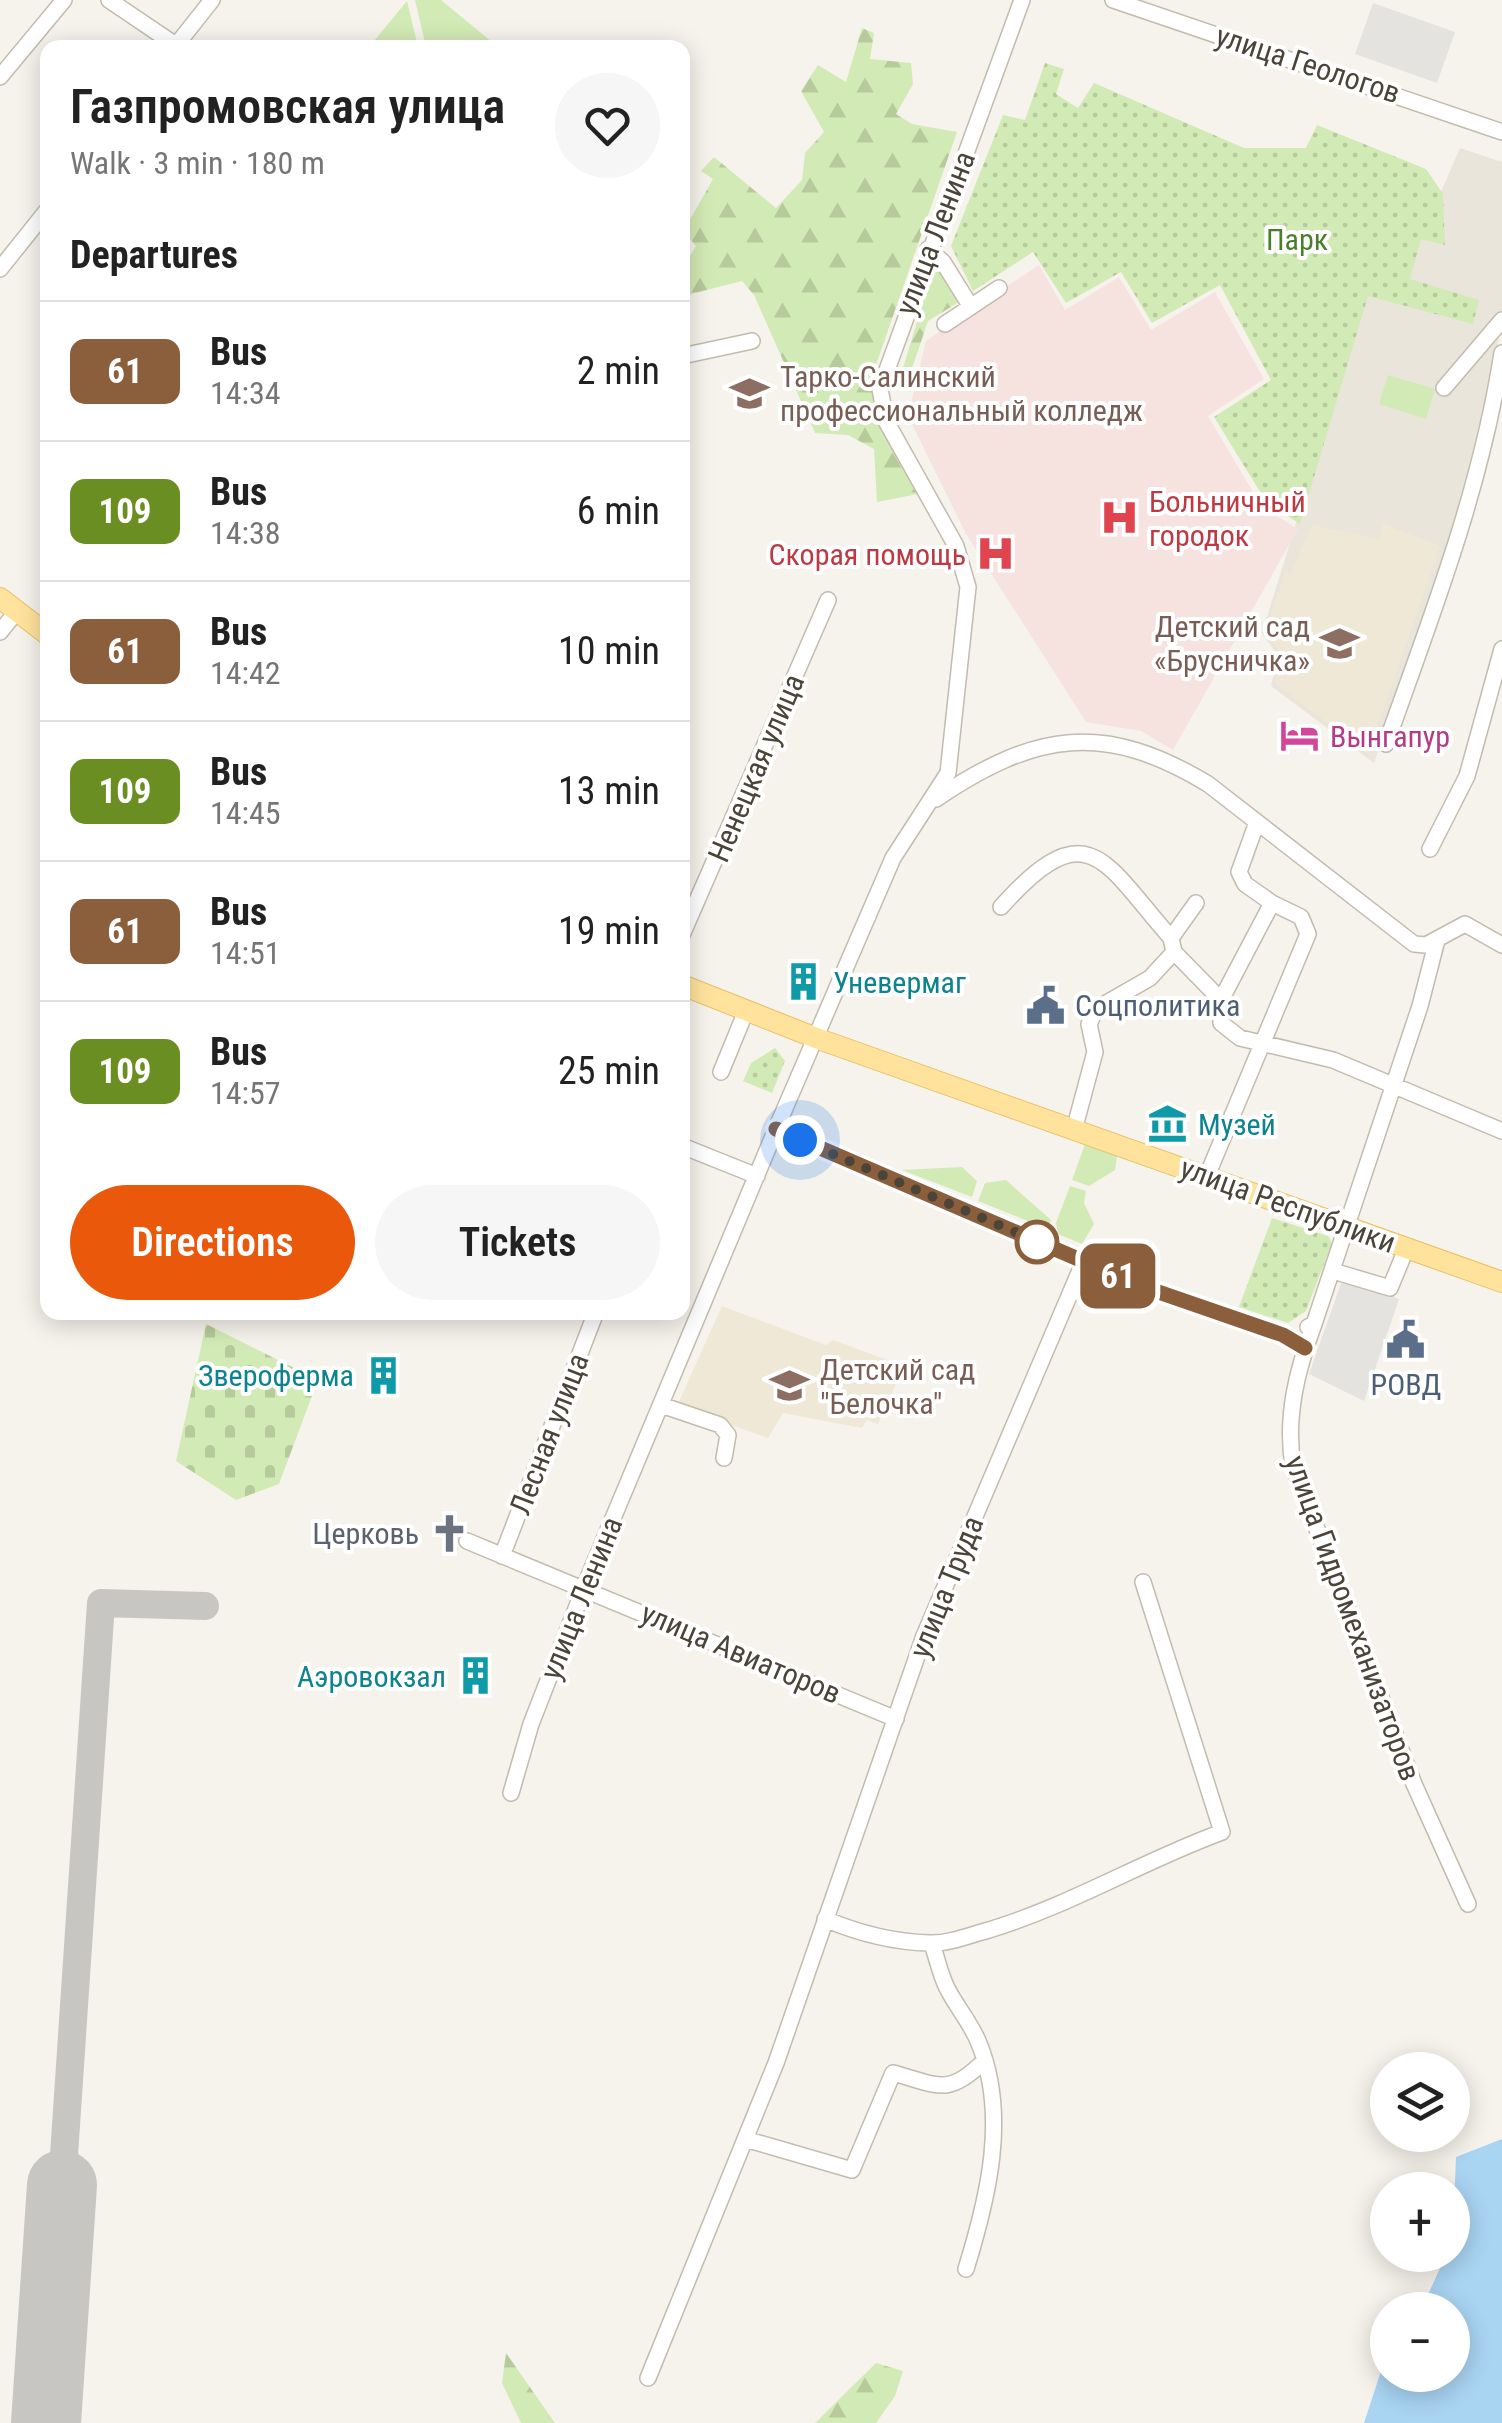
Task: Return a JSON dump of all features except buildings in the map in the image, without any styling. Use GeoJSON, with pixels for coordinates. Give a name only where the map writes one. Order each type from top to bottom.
{"type":"FeatureCollection","features":[{"type":"Feature","properties":{"kind":"main road"},"geometry":{"type":"LineString","coordinates":[[8,605],[40,629]]}},
{"type":"Feature","properties":{"kind":"main road","name":"улица Республики"},"geometry":{"type":"LineString","coordinates":[[690,989],[816,1038],[1502,1282]]}},
{"type":"Feature","properties":{"kind":"street"},"geometry":{"type":"LineString","coordinates":[[0,77],[64,0]]}},
{"type":"Feature","properties":{"kind":"street"},"geometry":{"type":"LineString","coordinates":[[109,0],[167,40]]}},
{"type":"Feature","properties":{"kind":"street"},"geometry":{"type":"LineString","coordinates":[[182,40],[212,0]]}},
{"type":"Feature","properties":{"kind":"street","name":"улица Ленина"},"geometry":{"type":"LineString","coordinates":[[511,1793],[530,1724],[776,1129],[893,858],[929,804],[951,759],[968,586],[956,546],[886,421],[880,389],[1022,0]]}},
{"type":"Feature","properties":{"kind":"street","name":"улица Геологов"},"geometry":{"type":"LineString","coordinates":[[1112,0],[1502,132]]}},
{"type":"Feature","properties":{"kind":"street"},"geometry":{"type":"LineString","coordinates":[[0,269],[40,219]]}},
{"type":"Feature","properties":{"kind":"street"},"geometry":{"type":"LineString","coordinates":[[928,249],[943,262],[971,307]]}},
{"type":"Feature","properties":{"kind":"street"},"geometry":{"type":"LineString","coordinates":[[945,324],[999,288]]}},
{"type":"Feature","properties":{"kind":"street"},"geometry":{"type":"LineString","coordinates":[[1444,388],[1502,320]]}},
{"type":"Feature","properties":{"kind":"street"},"geometry":{"type":"LineString","coordinates":[[690,354],[752,342]]}},
{"type":"Feature","properties":{"kind":"street"},"geometry":{"type":"LineString","coordinates":[[1386,744],[1470,508],[1488,442],[1502,353]]}},
{"type":"Feature","properties":{"kind":"street","name":"Ненецкая улица"},"geometry":{"type":"LineString","coordinates":[[690,917],[828,600]]}},
{"type":"Feature","properties":{"kind":"street"},"geometry":{"type":"LineString","coordinates":[[0,632],[8,605]]}},
{"type":"Feature","properties":{"kind":"street"},"geometry":{"type":"LineString","coordinates":[[1430,850],[1494,718],[1502,649]]}},
{"type":"Feature","properties":{"kind":"street","name":"улица Ленина"},"geometry":{"type":"LineString","coordinates":[[929,804],[970,779],[1047,744],[1072,740],[1116,744],[1177,766],[1257,822],[1414,944],[1436,940]]}},
{"type":"Feature","properties":{"kind":"street"},"geometry":{"type":"LineString","coordinates":[[951,759],[970,779]]}},
{"type":"Feature","properties":{"kind":"street"},"geometry":{"type":"LineString","coordinates":[[1207,1176],[1308,934],[1302,917],[1244,884],[1239,872],[1257,822]]}},
{"type":"Feature","properties":{"kind":"street"},"geometry":{"type":"LineString","coordinates":[[1002,907],[1037,868],[1062,854],[1089,854],[1128,882],[1172,945],[1221,1000]]}},
{"type":"Feature","properties":{"kind":"street"},"geometry":{"type":"LineString","coordinates":[[1272,902],[1221,1000],[1218,1016],[1229,1032],[1251,1042],[1263,1041],[1333,1060],[1502,1131]]}},
{"type":"Feature","properties":{"kind":"street"},"geometry":{"type":"LineString","coordinates":[[1074,1130],[1095,1052],[1089,1024],[1096,1009],[1150,978],[1196,903]]}},
{"type":"Feature","properties":{"kind":"street"},"geometry":{"type":"LineString","coordinates":[[1436,940],[1465,924],[1502,944]]}},
{"type":"Feature","properties":{"kind":"street","name":"улица Гидромеханизаторов"},"geometry":{"type":"LineString","coordinates":[[1436,940],[1349,1226],[1305,1348],[1288,1436],[1293,1466],[1336,1568],[1414,1784],[1468,1904]]}},
{"type":"Feature","properties":{"kind":"street"},"geometry":{"type":"LineString","coordinates":[[721,1072],[746,1011]]}},
{"type":"Feature","properties":{"kind":"street"},"geometry":{"type":"LineString","coordinates":[[776,1129],[1084,1261],[1276,1332],[1305,1348]]}},
{"type":"Feature","properties":{"kind":"street"},"geometry":{"type":"LineString","coordinates":[[690,1149],[757,1176]]}},
{"type":"Feature","properties":{"kind":"street"},"geometry":{"type":"LineString","coordinates":[[1332,1271],[1390,1288],[1407,1248]]}},
{"type":"Feature","properties":{"kind":"street","name":"улица Труда"},"geometry":{"type":"LineString","coordinates":[[648,2378],[745,2139],[948,1576],[1084,1261]]}},
{"type":"Feature","properties":{"kind":"street","name":"Лесная улица"},"geometry":{"type":"LineString","coordinates":[[502,1556],[593,1320]]}},
{"type":"Feature","properties":{"kind":"street"},"geometry":{"type":"LineString","coordinates":[[1276,1332],[1301,1331],[1314,1324]]}},
{"type":"Feature","properties":{"kind":"street"},"geometry":{"type":"LineString","coordinates":[[661,1405],[720,1425],[728,1435],[724,1458]]}},
{"type":"Feature","properties":{"kind":"street","name":"улица Авиаторов"},"geometry":{"type":"LineString","coordinates":[[467,1541],[896,1719]]}},
{"type":"Feature","properties":{"kind":"street"},"geometry":{"type":"LineString","coordinates":[[825,1919],[861,1934],[932,1944],[1010,1924],[1072,1901],[1165,1853],[1222,1832],[1143,1582]]}},
{"type":"Feature","properties":{"kind":"street"},"geometry":{"type":"LineString","coordinates":[[932,1944],[947,1987],[979,2043],[992,2104],[992,2155],[985,2207],[966,2270]]}},
{"type":"Feature","properties":{"kind":"street"},"geometry":{"type":"LineString","coordinates":[[745,2139],[852,2170],[892,2072],[944,2086],[961,2084],[984,2061]]}},
{"type":"Feature","properties":{"kind":"shaded area"},"geometry":{"type":"Polygon","coordinates":[[[1373,3],[1455,32],[1437,83],[1355,54],[1373,3]]]}},
{"type":"Feature","properties":{"kind":"shaded area"},"geometry":{"type":"Polygon","coordinates":[[[1460,148],[1502,162],[1502,320],[1484,425],[1453,533],[1374,763],[1271,686],[1278,656],[1262,633],[1368,291],[1396,295],[1460,148]]]}},
{"type":"Feature","properties":{"kind":"shaded area","name":"Больничный городок"},"geometry":{"type":"Polygon","coordinates":[[[1039,265],[1065,310],[1119,277],[1151,330],[1215,292],[1264,379],[1208,416],[1262,507],[1298,529],[1173,750],[1141,731],[1086,722],[966,534],[908,416],[926,341],[1039,265]]]}},
{"type":"Feature","properties":{"kind":"shaded area","name":"Детский сад «Брусничка»"},"geometry":{"type":"Polygon","coordinates":[[[1383,524],[1440,546],[1368,754],[1275,683],[1282,654],[1265,631],[1285,573],[1291,573],[1312,525],[1379,539],[1383,524]]]}},
{"type":"Feature","properties":{"kind":"shaded area"},"geometry":{"type":"Polygon","coordinates":[[[1344,1275],[1399,1299],[1364,1401],[1309,1374],[1344,1275]]]}},
{"type":"Feature","properties":{"kind":"shaded area","name":"Детский сад \"Белочка\""},"geometry":{"type":"Polygon","coordinates":[[[722,1306],[826,1345],[833,1340],[904,1366],[878,1424],[867,1420],[862,1428],[783,1413],[768,1438],[677,1406],[722,1306]]]}},
{"type":"Feature","properties":{"kind":"green space"},"geometry":{"type":"Polygon","coordinates":[[[415,0],[441,0],[490,40],[424,40],[415,0]]]}},
{"type":"Feature","properties":{"kind":"green space"},"geometry":{"type":"Polygon","coordinates":[[[407,1],[416,40],[375,40],[407,1]]]}},
{"type":"Feature","properties":{"kind":"green space"},"geometry":{"type":"Polygon","coordinates":[[[862,28],[874,33],[870,59],[911,63],[913,84],[896,114],[912,124],[957,132],[876,365],[881,430],[923,493],[877,502],[874,449],[848,435],[815,433],[754,295],[742,281],[690,294],[690,256],[696,246],[690,240],[690,220],[713,179],[701,171],[714,157],[776,208],[802,180],[805,153],[824,132],[801,91],[818,65],[846,82],[862,28]]]}},
{"type":"Feature","properties":{"kind":"green space","name":"Парк"},"geometry":{"type":"Polygon","coordinates":[[[1045,63],[1064,69],[1056,94],[1078,108],[1094,83],[1244,148],[1306,148],[1317,125],[1426,169],[1443,194],[1445,245],[1421,239],[1410,279],[1479,300],[1473,324],[1368,296],[1300,524],[1267,503],[1214,417],[1271,380],[1220,285],[1152,323],[1121,272],[1066,303],[1033,252],[973,291],[951,246],[1003,115],[1025,120],[1045,63]]]}},
{"type":"Feature","properties":{"kind":"green space"},"geometry":{"type":"Polygon","coordinates":[[[937,256],[959,302],[928,321],[906,386],[900,378],[937,256]]]}},
{"type":"Feature","properties":{"kind":"green space"},"geometry":{"type":"Polygon","coordinates":[[[1388,375],[1435,389],[1426,419],[1379,404],[1388,375]]]}},
{"type":"Feature","properties":{"kind":"green space"},"geometry":{"type":"Polygon","coordinates":[[[775,1048],[785,1061],[772,1093],[743,1081],[751,1063],[775,1048]]]}},
{"type":"Feature","properties":{"kind":"green space"},"geometry":{"type":"Polygon","coordinates":[[[1085,1144],[1118,1149],[1115,1170],[1089,1186],[1072,1180],[1085,1144]]]}},
{"type":"Feature","properties":{"kind":"green space"},"geometry":{"type":"Polygon","coordinates":[[[962,1167],[977,1181],[972,1197],[902,1170],[962,1167]]]}},
{"type":"Feature","properties":{"kind":"green space"},"geometry":{"type":"Polygon","coordinates":[[[1006,1180],[1051,1220],[1048,1229],[978,1201],[985,1183],[1006,1180]]]}},
{"type":"Feature","properties":{"kind":"green space"},"geometry":{"type":"Polygon","coordinates":[[[1070,1186],[1086,1191],[1084,1203],[1094,1224],[1082,1244],[1058,1234],[1056,1223],[1070,1186]]]}},
{"type":"Feature","properties":{"kind":"green space"},"geometry":{"type":"Polygon","coordinates":[[[1272,1218],[1328,1236],[1332,1243],[1306,1311],[1288,1323],[1239,1307],[1272,1218]]]}},
{"type":"Feature","properties":{"kind":"green space"},"geometry":{"type":"Polygon","coordinates":[[[206,1324],[318,1380],[279,1484],[236,1500],[176,1461],[206,1324]]]}},
{"type":"Feature","properties":{"kind":"green space"},"geometry":{"type":"Polygon","coordinates":[[[506,2353],[555,2423],[521,2423],[502,2383],[506,2353]]]}},
{"type":"Feature","properties":{"kind":"green space"},"geometry":{"type":"Polygon","coordinates":[[[876,2363],[903,2371],[895,2396],[876,2423],[815,2423],[876,2363]]]}},
{"type":"Feature","properties":{"kind":"water"},"geometry":{"type":"Polygon","coordinates":[[[1502,2139],[1502,2423],[1364,2423],[1374,2392],[1470,2392],[1470,2292],[1429,2292],[1438,2272],[1470,2272],[1470,2172],[1455,2172],[1456,2157],[1502,2139]]]}},
{"type":"Feature","properties":{"kind":"taxiway"},"geometry":{"type":"LineString","coordinates":[[62,2185],[101,1603],[205,1606]]}},
{"type":"Feature","properties":{"kind":"runway"},"geometry":{"type":"LineString","coordinates":[[46,2423],[62,2185]]}},
{"type":"Feature","properties":{"kind":"bus line","name":"61"},"geometry":{"type":"LineString","coordinates":[[776,1129],[1141,1286],[1283,1335],[1305,1348]]}},
{"type":"Feature","properties":{"kind":"place","name":"Тарко-Салинский профессиональный колледж"},"geometry":{"type":"Point","coordinates":[750,393]}},
{"type":"Feature","properties":{"kind":"place","name":"Больничный городок"},"geometry":{"type":"Point","coordinates":[1119,518]}},
{"type":"Feature","properties":{"kind":"place","name":"Скорая помощь"},"geometry":{"type":"Point","coordinates":[996,554]}},
{"type":"Feature","properties":{"kind":"place","name":"Детский сад «Брусничка»"},"geometry":{"type":"Point","coordinates":[1340,643]}},
{"type":"Feature","properties":{"kind":"place","name":"Вынгапур"},"geometry":{"type":"Point","coordinates":[1300,736]}},
{"type":"Feature","properties":{"kind":"place","name":"Уневермаг"},"geometry":{"type":"Point","coordinates":[803,982]}},
{"type":"Feature","properties":{"kind":"place","name":"Соцполитика"},"geometry":{"type":"Point","coordinates":[1045,1005]}},
{"type":"Feature","properties":{"kind":"place","name":"Музей"},"geometry":{"type":"Point","coordinates":[1168,1124]}},
{"type":"Feature","properties":{"kind":"place","name":"РОВД"},"geometry":{"type":"Point","coordinates":[1406,1340]}},
{"type":"Feature","properties":{"kind":"place","name":"Звероферма"},"geometry":{"type":"Point","coordinates":[384,1375]}},
{"type":"Feature","properties":{"kind":"place","name":"Детский сад \"Белочка\""},"geometry":{"type":"Point","coordinates":[790,1386]}},
{"type":"Feature","properties":{"kind":"place","name":"Церковь"},"geometry":{"type":"Point","coordinates":[449,1533]}},
{"type":"Feature","properties":{"kind":"place","name":"Аэровокзал"},"geometry":{"type":"Point","coordinates":[476,1676]}},
{"type":"Feature","properties":{"kind":"route"},"geometry":{"type":"LineString","coordinates":[[800,1140],[1048,1246],[1037,1242]]}}]}
